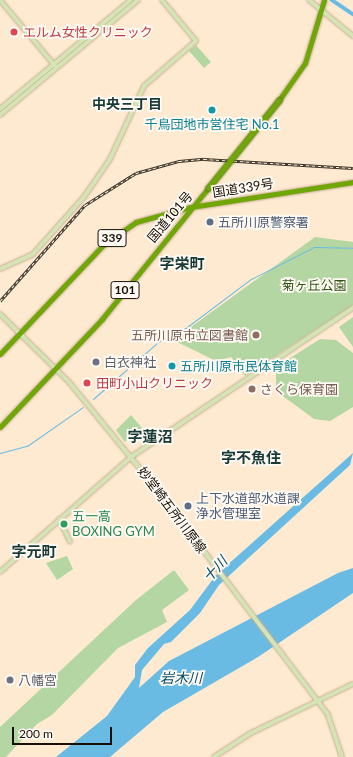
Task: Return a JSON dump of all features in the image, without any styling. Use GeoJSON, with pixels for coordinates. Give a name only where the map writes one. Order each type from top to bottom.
{"type":"FeatureCollection","features":[{"type":"Feature","properties":{"kind":"highway","name":"国道101号"},"geometry":{"type":"LineString","coordinates":[[0,427],[56,370],[208,188],[279,100],[304,63],[324,1]]}},
{"type":"Feature","properties":{"kind":"highway","name":"国道339号"},"geometry":{"type":"LineString","coordinates":[[0,354],[120,231],[142,219],[191,207],[353,182]]}},
{"type":"Feature","properties":{"kind":"street"},"geometry":{"type":"LineString","coordinates":[[0,0],[55,66]]}},
{"type":"Feature","properties":{"kind":"street"},"geometry":{"type":"LineString","coordinates":[[0,115],[131,0]]}},
{"type":"Feature","properties":{"kind":"street"},"geometry":{"type":"LineString","coordinates":[[0,109],[138,0]]}},
{"type":"Feature","properties":{"kind":"street"},"geometry":{"type":"LineString","coordinates":[[0,269],[33,254],[84,197],[110,159],[144,86],[196,41],[162,0]]}},
{"type":"Feature","properties":{"kind":"street"},"geometry":{"type":"LineString","coordinates":[[309,0],[353,36]]}},
{"type":"Feature","properties":{"kind":"street"},"geometry":{"type":"LineString","coordinates":[[0,572],[131,456],[353,308]]}},
{"type":"Feature","properties":{"kind":"street","name":"妙堂崎五所川原線"},"geometry":{"type":"LineString","coordinates":[[0,314],[56,370],[131,456],[317,700],[333,725],[342,757]]}},
{"type":"Feature","properties":{"kind":"street"},"geometry":{"type":"LineString","coordinates":[[59,519],[70,542]]}},
{"type":"Feature","properties":{"kind":"street"},"geometry":{"type":"LineString","coordinates":[[214,757],[251,733],[353,684]]}},
{"type":"Feature","properties":{"kind":"green space"},"geometry":{"type":"Polygon","coordinates":[[[196,45],[211,62],[204,68],[189,51],[196,45]]]}},
{"type":"Feature","properties":{"kind":"green space","name":"菊ヶ丘公園"},"geometry":{"type":"Polygon","coordinates":[[[315,237],[353,242],[353,305],[245,376],[231,357],[216,361],[173,340],[315,237]]]}},
{"type":"Feature","properties":{"kind":"green space"},"geometry":{"type":"Polygon","coordinates":[[[353,317],[353,347],[339,327],[353,317]]]}},
{"type":"Feature","properties":{"kind":"green space"},"geometry":{"type":"Polygon","coordinates":[[[320,339],[336,340],[353,353],[353,407],[330,421],[314,419],[276,391],[276,367],[320,339]]]}},
{"type":"Feature","properties":{"kind":"green space"},"geometry":{"type":"Polygon","coordinates":[[[131,415],[142,428],[125,442],[116,430],[131,415]]]}},
{"type":"Feature","properties":{"kind":"green space"},"geometry":{"type":"Polygon","coordinates":[[[67,556],[73,569],[57,580],[46,563],[67,556]]]}},
{"type":"Feature","properties":{"kind":"green space"},"geometry":{"type":"Polygon","coordinates":[[[174,570],[189,590],[162,610],[167,622],[118,648],[52,715],[37,724],[6,757],[0,757],[0,727],[136,600],[174,570]]]}},
{"type":"Feature","properties":{"kind":"water","name":"岩木川"},"geometry":{"type":"Polygon","coordinates":[[[353,453],[350,465],[219,585],[200,613],[171,642],[164,644],[142,670],[139,688],[169,661],[338,573],[353,568],[353,593],[258,657],[163,712],[110,757],[56,757],[107,716],[135,677],[135,665],[148,648],[190,610],[216,575],[353,453]]]}},
{"type":"Feature","properties":{"kind":"waterway"},"geometry":{"type":"LineString","coordinates":[[332,0],[353,14]]}},
{"type":"Feature","properties":{"kind":"waterway"},"geometry":{"type":"LineString","coordinates":[[93,399],[158,342],[187,327],[251,279],[314,247],[353,248]]}},
{"type":"Feature","properties":{"kind":"waterway"},"geometry":{"type":"LineString","coordinates":[[0,453],[27,446],[83,407]]}},
{"type":"Feature","properties":{"kind":"railway"},"geometry":{"type":"LineString","coordinates":[[0,301],[85,205],[136,173],[179,161],[204,159],[353,168]]}},
{"type":"Feature","properties":{"kind":"place","name":"エルム女性クリニック"},"geometry":{"type":"Point","coordinates":[14,32]}},
{"type":"Feature","properties":{"kind":"place","name":"千鳥団地市営住宅 No.1"},"geometry":{"type":"Point","coordinates":[212,110]}},
{"type":"Feature","properties":{"kind":"place","name":"五所川原警察署"},"geometry":{"type":"Point","coordinates":[210,222]}},
{"type":"Feature","properties":{"kind":"place","name":"五所川原市立図書館"},"geometry":{"type":"Point","coordinates":[256,335]}},
{"type":"Feature","properties":{"kind":"place","name":"白衣神社"},"geometry":{"type":"Point","coordinates":[96,362]}},
{"type":"Feature","properties":{"kind":"place","name":"五所川原市民体育館"},"geometry":{"type":"Point","coordinates":[172,366]}},
{"type":"Feature","properties":{"kind":"place","name":"田町小山クリニック"},"geometry":{"type":"Point","coordinates":[87,383]}},
{"type":"Feature","properties":{"kind":"place","name":"さくら保育園"},"geometry":{"type":"Point","coordinates":[252,389]}},
{"type":"Feature","properties":{"kind":"place","name":"上下水道部水道課 浄水管理室"},"geometry":{"type":"Point","coordinates":[188,506]}},
{"type":"Feature","properties":{"kind":"place","name":"五一高 BOXING GYM"},"geometry":{"type":"Point","coordinates":[64,524]}},
{"type":"Feature","properties":{"kind":"place","name":"八幡宮"},"geometry":{"type":"Point","coordinates":[10,680]}},
{"type":"Feature","properties":{"kind":"district","name":"中央三丁目"},"geometry":{"type":"Point","coordinates":[127,104]}},
{"type":"Feature","properties":{"kind":"district","name":"字栄町"},"geometry":{"type":"Point","coordinates":[182,264]}},
{"type":"Feature","properties":{"kind":"district","name":"字蓮沼"},"geometry":{"type":"Point","coordinates":[150,437]}},
{"type":"Feature","properties":{"kind":"district","name":"字不魚住"},"geometry":{"type":"Point","coordinates":[251,458]}},
{"type":"Feature","properties":{"kind":"district","name":"字元町"},"geometry":{"type":"Point","coordinates":[34,552]}},
{"type":"Feature","properties":{"kind":"water label","name":"十川"},"geometry":{"type":"Point","coordinates":[215,569]}}]}
